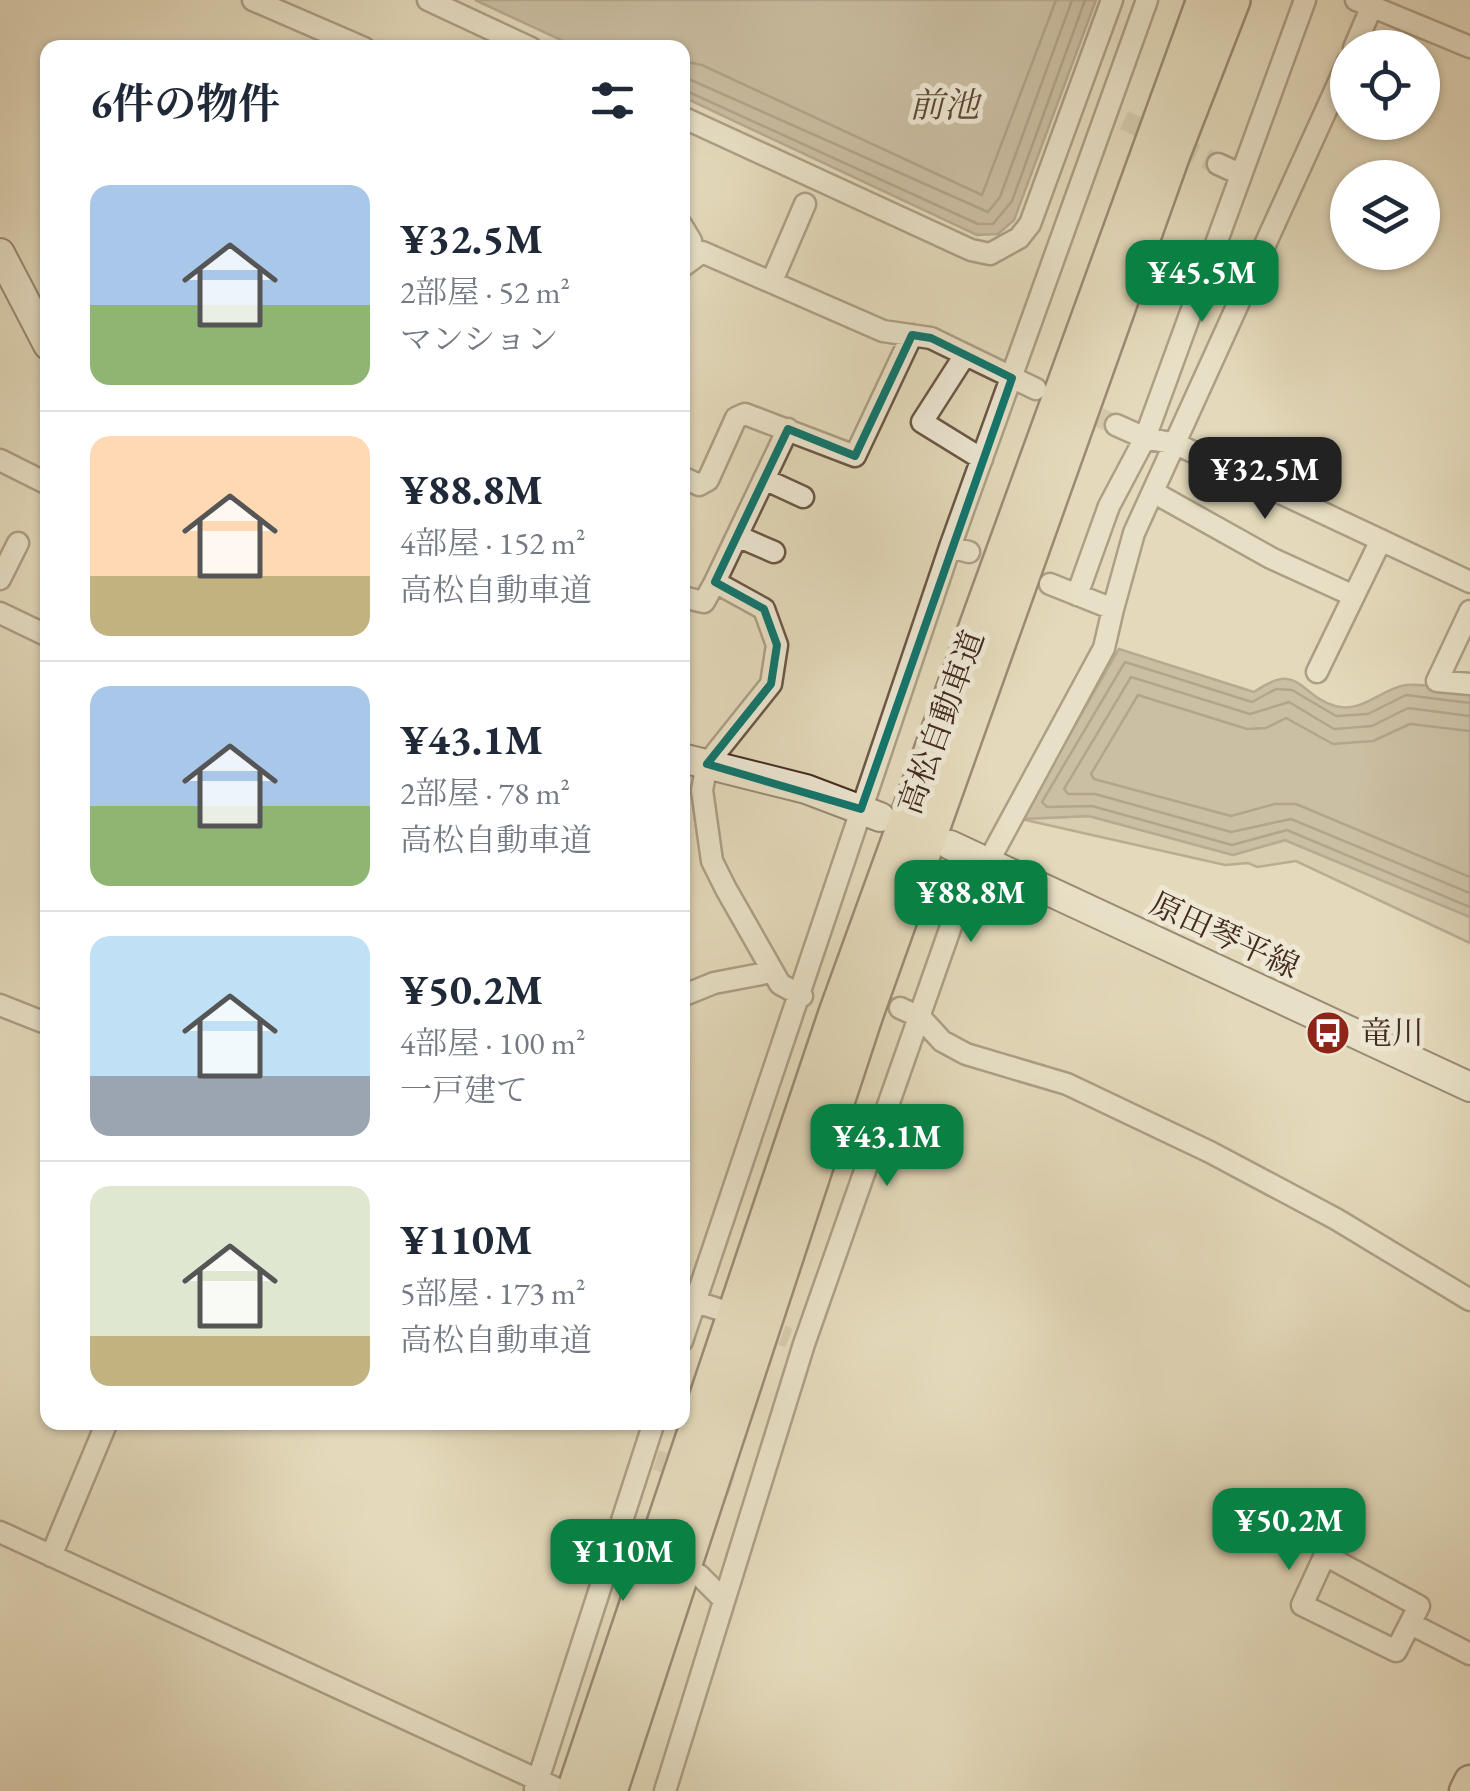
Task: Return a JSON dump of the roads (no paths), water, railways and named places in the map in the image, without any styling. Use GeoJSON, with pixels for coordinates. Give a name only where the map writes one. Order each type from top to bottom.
{"type":"FeatureCollection","features":[{"type":"Feature","properties":{"kind":"highway","name":"高松自動車道"},"geometry":{"type":"LineString","coordinates":[[575,1791],[844,994],[1205,0]]}},
{"type":"Feature","properties":{"kind":"highway","name":"高松自動車道"},"geometry":{"type":"LineString","coordinates":[[609,1791],[864,1018],[1172,154],[1232,0]]}},
{"type":"Feature","properties":{"kind":"main road"},"geometry":{"type":"LineString","coordinates":[[0,254],[40,329]]}},
{"type":"Feature","properties":{"kind":"main road"},"geometry":{"type":"LineString","coordinates":[[695,761],[806,789],[870,813]]}},
{"type":"Feature","properties":{"kind":"main road","name":"原田琴平線"},"geometry":{"type":"LineString","coordinates":[[971,856],[1470,1087]]}},
{"type":"Feature","properties":{"kind":"main road"},"geometry":{"type":"LineString","coordinates":[[1465,1791],[1470,1781]]}},
{"type":"Feature","properties":{"kind":"street"},"geometry":{"type":"LineString","coordinates":[[253,0],[346,40]]}},
{"type":"Feature","properties":{"kind":"street"},"geometry":{"type":"LineString","coordinates":[[428,0],[514,40]]}},
{"type":"Feature","properties":{"kind":"street"},"geometry":{"type":"LineString","coordinates":[[690,122],[971,250],[990,254],[1019,238],[1030,224],[1112,0]]}},
{"type":"Feature","properties":{"kind":"street"},"geometry":{"type":"LineString","coordinates":[[690,1318],[805,986],[870,813],[959,549],[982,459],[1116,116],[1147,0]]}},
{"type":"Feature","properties":{"kind":"street"},"geometry":{"type":"LineString","coordinates":[[1078,594],[1109,506],[1145,438],[1305,0]]}},
{"type":"Feature","properties":{"kind":"street"},"geometry":{"type":"LineString","coordinates":[[1358,30],[1364,3],[1470,48]]}},
{"type":"Feature","properties":{"kind":"street"},"geometry":{"type":"LineString","coordinates":[[665,1791],[723,1598],[748,1490],[910,1012],[971,856],[1104,648],[1134,533],[1330,102]]}},
{"type":"Feature","properties":{"kind":"street"},"geometry":{"type":"LineString","coordinates":[[1218,164],[1240,174]]}},
{"type":"Feature","properties":{"kind":"street"},"geometry":{"type":"LineString","coordinates":[[772,282],[805,204]]}},
{"type":"Feature","properties":{"kind":"street"},"geometry":{"type":"LineString","coordinates":[[690,260],[702,252],[883,331],[930,338],[1036,389]]}},
{"type":"Feature","properties":{"kind":"street"},"geometry":{"type":"LineString","coordinates":[[690,481],[699,485],[708,480],[736,418],[745,414],[855,456],[912,336]]}},
{"type":"Feature","properties":{"kind":"street"},"geometry":{"type":"LineString","coordinates":[[964,355],[922,422],[982,459]]}},
{"type":"Feature","properties":{"kind":"street"},"geometry":{"type":"LineString","coordinates":[[1116,425],[1145,438],[1176,444],[1470,582]]}},
{"type":"Feature","properties":{"kind":"street"},"geometry":{"type":"LineString","coordinates":[[690,599],[704,602],[788,429]]}},
{"type":"Feature","properties":{"kind":"street"},"geometry":{"type":"LineString","coordinates":[[0,460],[40,480]]}},
{"type":"Feature","properties":{"kind":"street"},"geometry":{"type":"LineString","coordinates":[[764,479],[803,497]]}},
{"type":"Feature","properties":{"kind":"street"},"geometry":{"type":"LineString","coordinates":[[1153,492],[1271,558],[1354,596]]}},
{"type":"Feature","properties":{"kind":"street"},"geometry":{"type":"LineString","coordinates":[[737,536],[774,552]]}},
{"type":"Feature","properties":{"kind":"street"},"geometry":{"type":"LineString","coordinates":[[1317,672],[1381,540]]}},
{"type":"Feature","properties":{"kind":"street"},"geometry":{"type":"LineString","coordinates":[[0,579],[18,543]]}},
{"type":"Feature","properties":{"kind":"street"},"geometry":{"type":"LineString","coordinates":[[715,582],[764,609],[777,645],[770,684],[695,761],[712,860],[780,984],[830,984]]}},
{"type":"Feature","properties":{"kind":"street"},"geometry":{"type":"LineString","coordinates":[[1050,584],[1114,610]]}},
{"type":"Feature","properties":{"kind":"street"},"geometry":{"type":"LineString","coordinates":[[1470,611],[1436,681],[1470,684]]}},
{"type":"Feature","properties":{"kind":"street"},"geometry":{"type":"LineString","coordinates":[[2,621],[40,633]]}},
{"type":"Feature","properties":{"kind":"street"},"geometry":{"type":"LineString","coordinates":[[690,993],[714,983],[772,972]]}},
{"type":"Feature","properties":{"kind":"street"},"geometry":{"type":"LineString","coordinates":[[0,1005],[40,1021]]}},
{"type":"Feature","properties":{"kind":"street"},"geometry":{"type":"LineString","coordinates":[[910,1012],[942,1041],[966,1054],[1068,1084],[1210,1152],[1336,1219],[1470,1300]]}},
{"type":"Feature","properties":{"kind":"street"},"geometry":{"type":"LineString","coordinates":[[696,1302],[718,1309]]}},
{"type":"Feature","properties":{"kind":"street"},"geometry":{"type":"LineString","coordinates":[[51,1556],[104,1430]]}},
{"type":"Feature","properties":{"kind":"street"},"geometry":{"type":"LineString","coordinates":[[536,1786],[624,1519],[649,1457],[653,1430]]}},
{"type":"Feature","properties":{"kind":"street"},"geometry":{"type":"LineString","coordinates":[[624,1519],[648,1527]]}},
{"type":"Feature","properties":{"kind":"street"},"geometry":{"type":"LineString","coordinates":[[0,1532],[536,1786],[562,1790]]}},
{"type":"Feature","properties":{"kind":"street"},"geometry":{"type":"LineString","coordinates":[[1325,1555],[1419,1606],[1413,1625],[1396,1651],[1302,1604],[1325,1555]]}},
{"type":"Feature","properties":{"kind":"street"},"geometry":{"type":"LineString","coordinates":[[699,1576],[723,1598]]}},
{"type":"Feature","properties":{"kind":"street"},"geometry":{"type":"LineString","coordinates":[[1413,1625],[1470,1654]]}},
{"type":"Feature","properties":{"kind":"water","name":"前池"},"geometry":{"type":"Polygon","coordinates":[[[475,0],[1096,0],[1014,220],[998,234],[977,235],[690,100],[690,40],[561,40],[475,0]]]}},
{"type":"Feature","properties":{"kind":"water"},"geometry":{"type":"Polygon","coordinates":[[[1119,649],[1254,692],[1269,683],[1290,679],[1335,706],[1353,707],[1408,685],[1470,694],[1470,917],[1285,840],[1233,855],[1089,816],[1021,819],[1119,649]]]}},
{"type":"Feature","properties":{"kind":"tunnel"},"geometry":{"type":"LineString","coordinates":[[1124,120],[1218,164]]}},
{"type":"Feature","properties":{"kind":"tunnel"},"geometry":{"type":"LineString","coordinates":[[1072,405],[1116,425]]}},
{"type":"Feature","properties":{"kind":"tunnel"},"geometry":{"type":"LineString","coordinates":[[754,1324],[789,1338]]}},
{"type":"Feature","properties":{"kind":"tunnel"},"geometry":{"type":"LineString","coordinates":[[656,1460],[741,1488]]}},
{"type":"Feature","properties":{"kind":"place","name":"竜川"},"geometry":{"type":"Point","coordinates":[1328,1033]}}]}
